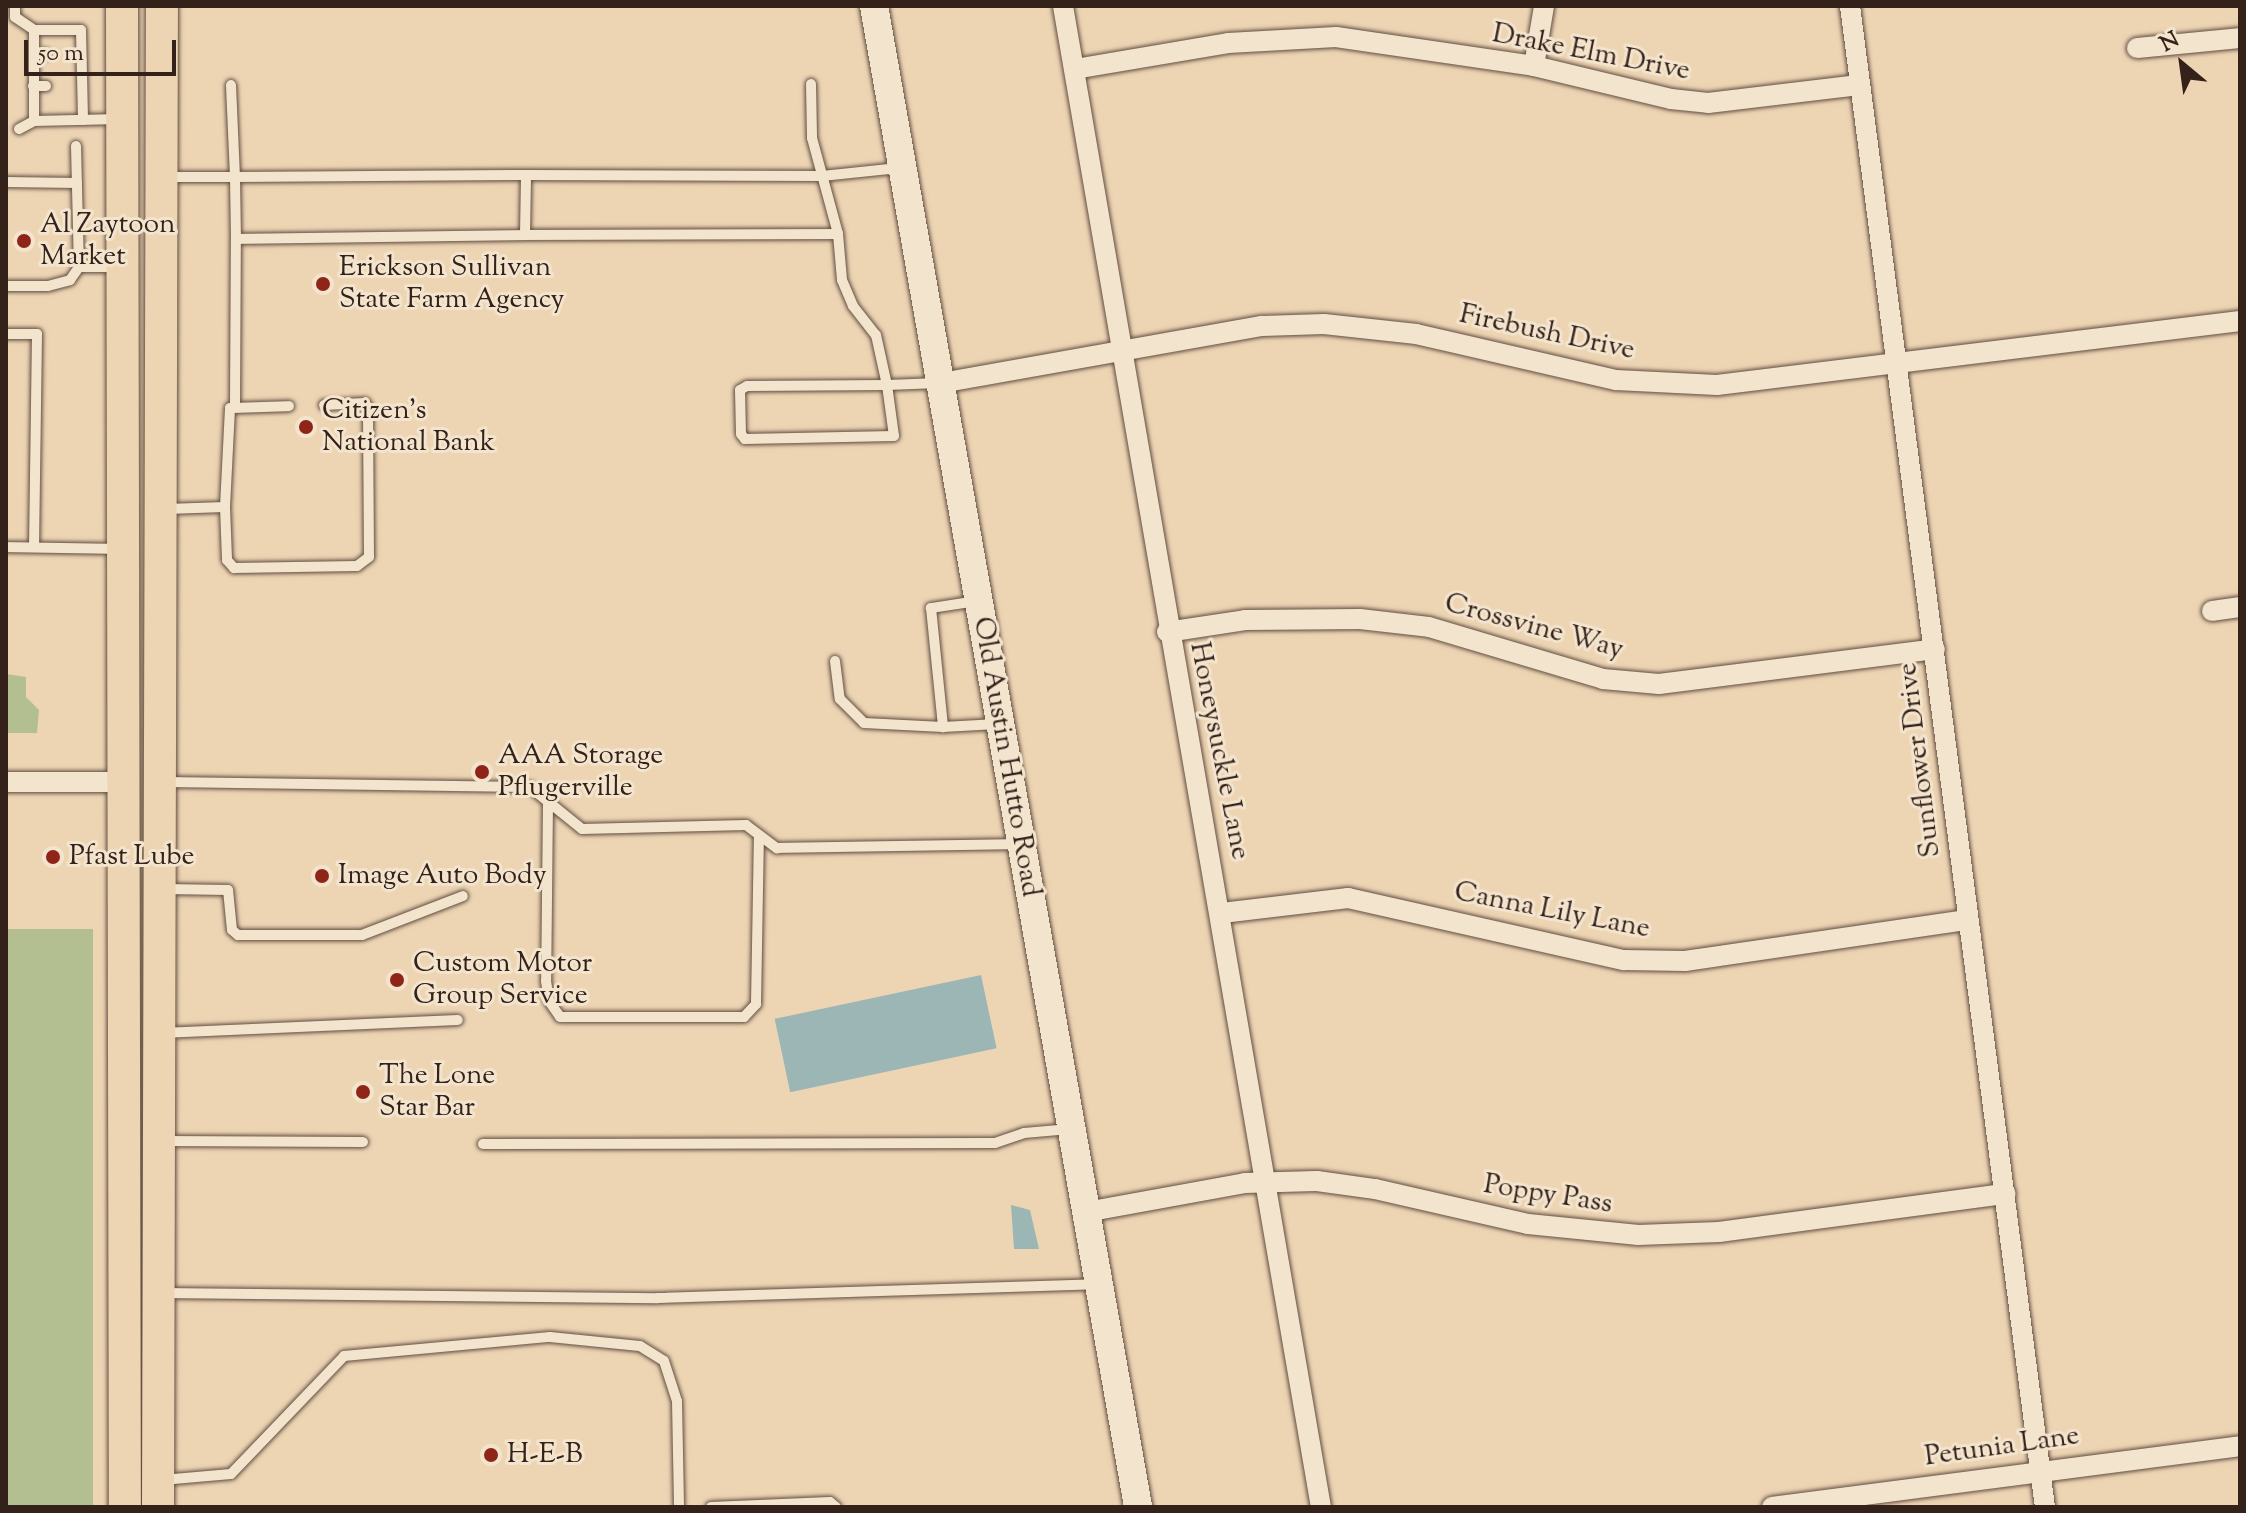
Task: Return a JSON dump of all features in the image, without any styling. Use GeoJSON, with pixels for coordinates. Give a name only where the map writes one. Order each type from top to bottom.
{"type":"FeatureCollection","features":[{"type":"Feature","properties":{"kind":"main road"},"geometry":{"type":"LineString","coordinates":[[122,6],[122,1030],[142,1489]]}},
{"type":"Feature","properties":{"kind":"main road"},"geometry":{"type":"LineString","coordinates":[[142,1489],[159,1293],[162,6]]}},
{"type":"Feature","properties":{"kind":"street","name":"Old Austin Hutto Road"},"geometry":{"type":"LineString","coordinates":[[874,6],[1138,1507]]}},
{"type":"Feature","properties":{"kind":"street","name":"Honeysuckle Lane"},"geometry":{"type":"LineString","coordinates":[[1063,6],[1167,632],[1222,913],[1321,1507]]}},
{"type":"Feature","properties":{"kind":"street"},"geometry":{"type":"LineString","coordinates":[[1534,66],[1544,6]]}},
{"type":"Feature","properties":{"kind":"street","name":"Sunflower Drive"},"geometry":{"type":"LineString","coordinates":[[1850,6],[2045,1507]]}},
{"type":"Feature","properties":{"kind":"street","name":"Drake Elm Drive"},"geometry":{"type":"LineString","coordinates":[[1075,69],[1228,43],[1336,37],[1534,66],[1671,99],[1708,103],[1859,85]]}},
{"type":"Feature","properties":{"kind":"street"},"geometry":{"type":"LineString","coordinates":[[2137,48],[2240,38]]}},
{"type":"Feature","properties":{"kind":"street","name":"Firebush Drive"},"geometry":{"type":"LineString","coordinates":[[941,383],[1262,326],[1324,324],[1416,334],[1616,380],[1717,385],[1899,366],[2240,321]]}},
{"type":"Feature","properties":{"kind":"street"},"geometry":{"type":"LineString","coordinates":[[2212,611],[2240,607]]}},
{"type":"Feature","properties":{"kind":"street","name":"Crossvine Way"},"geometry":{"type":"LineString","coordinates":[[1167,632],[1245,620],[1360,619],[1429,627],[1603,679],[1659,684],[1935,649]]}},
{"type":"Feature","properties":{"kind":"street"},"geometry":{"type":"LineString","coordinates":[[6,782],[121,782]]}},
{"type":"Feature","properties":{"kind":"street","name":"Canna Lily Lane"},"geometry":{"type":"LineString","coordinates":[[1222,913],[1348,898],[1624,960],[1685,961],[1967,920]]}},
{"type":"Feature","properties":{"kind":"street"},"geometry":{"type":"LineString","coordinates":[[122,1030],[159,1033]]}},
{"type":"Feature","properties":{"kind":"street","name":"Poppy Pass"},"geometry":{"type":"LineString","coordinates":[[1086,1212],[1266,1182],[1375,1189],[1528,1224],[1638,1235],[1719,1232],[2005,1194]]}},
{"type":"Feature","properties":{"kind":"street","name":"Petunia Lane"},"geometry":{"type":"LineString","coordinates":[[1772,1507],[2240,1446]]}},
{"type":"Feature","properties":{"kind":"lane"},"geometry":{"type":"LineString","coordinates":[[12,14],[34,30],[81,30],[79,86],[83,120]]}},
{"type":"Feature","properties":{"kind":"lane"},"geometry":{"type":"LineString","coordinates":[[34,30],[34,121]]}},
{"type":"Feature","properties":{"kind":"lane"},"geometry":{"type":"LineString","coordinates":[[34,54],[46,54]]}},
{"type":"Feature","properties":{"kind":"lane"},"geometry":{"type":"LineString","coordinates":[[811,84],[812,138],[838,234],[842,280],[853,306],[876,335],[887,385],[894,436],[889,439],[745,439],[741,434],[740,390],[747,386],[887,385],[941,383]]}},
{"type":"Feature","properties":{"kind":"lane"},"geometry":{"type":"LineString","coordinates":[[231,85],[236,239],[235,405]]}},
{"type":"Feature","properties":{"kind":"lane"},"geometry":{"type":"LineString","coordinates":[[33,86],[46,86]]}},
{"type":"Feature","properties":{"kind":"lane"},"geometry":{"type":"LineString","coordinates":[[19,129],[34,121],[122,118]]}},
{"type":"Feature","properties":{"kind":"lane"},"geometry":{"type":"LineString","coordinates":[[6,286],[48,286],[70,280],[79,267],[76,146]]}},
{"type":"Feature","properties":{"kind":"lane"},"geometry":{"type":"LineString","coordinates":[[162,177],[822,176],[902,168]]}},
{"type":"Feature","properties":{"kind":"lane"},"geometry":{"type":"LineString","coordinates":[[525,235],[526,175]]}},
{"type":"Feature","properties":{"kind":"lane"},"geometry":{"type":"LineString","coordinates":[[6,182],[77,183]]}},
{"type":"Feature","properties":{"kind":"lane"},"geometry":{"type":"LineString","coordinates":[[236,239],[838,234]]}},
{"type":"Feature","properties":{"kind":"lane"},"geometry":{"type":"LineString","coordinates":[[79,267],[122,267]]}},
{"type":"Feature","properties":{"kind":"lane"},"geometry":{"type":"LineString","coordinates":[[6,334],[37,334],[34,547]]}},
{"type":"Feature","properties":{"kind":"lane"},"geometry":{"type":"LineString","coordinates":[[289,406],[235,405],[230,408],[225,507],[227,560],[234,568],[357,566],[369,557],[368,408],[365,403],[324,405]]}},
{"type":"Feature","properties":{"kind":"lane"},"geometry":{"type":"LineString","coordinates":[[160,509],[225,507]]}},
{"type":"Feature","properties":{"kind":"lane"},"geometry":{"type":"LineString","coordinates":[[6,547],[121,549]]}},
{"type":"Feature","properties":{"kind":"lane"},"geometry":{"type":"LineString","coordinates":[[943,727],[931,608],[979,601]]}},
{"type":"Feature","properties":{"kind":"lane"},"geometry":{"type":"LineString","coordinates":[[835,661],[840,699],[864,723],[943,727],[1000,724]]}},
{"type":"Feature","properties":{"kind":"lane"},"geometry":{"type":"LineString","coordinates":[[160,782],[530,787],[582,829],[746,825],[777,848],[1021,844]]}},
{"type":"Feature","properties":{"kind":"lane"},"geometry":{"type":"LineString","coordinates":[[548,802],[546,981],[549,1001],[560,1017],[744,1017],[756,1004],[759,837]]}},
{"type":"Feature","properties":{"kind":"lane"},"geometry":{"type":"LineString","coordinates":[[159,889],[228,890],[232,930],[238,935],[362,935],[463,896]]}},
{"type":"Feature","properties":{"kind":"lane"},"geometry":{"type":"LineString","coordinates":[[159,1033],[458,1020]]}},
{"type":"Feature","properties":{"kind":"lane"},"geometry":{"type":"LineString","coordinates":[[483,1144],[995,1143],[1024,1133],[1072,1129]]}},
{"type":"Feature","properties":{"kind":"lane"},"geometry":{"type":"LineString","coordinates":[[159,1141],[363,1142]]}},
{"type":"Feature","properties":{"kind":"lane"},"geometry":{"type":"LineString","coordinates":[[159,1293],[658,1298],[1099,1283]]}},
{"type":"Feature","properties":{"kind":"lane"},"geometry":{"type":"LineString","coordinates":[[142,1489],[231,1474],[344,1356],[550,1337],[640,1346],[664,1361],[677,1401],[679,1507]]}},
{"type":"Feature","properties":{"kind":"lane"},"geometry":{"type":"LineString","coordinates":[[711,1507],[830,1502],[836,1507]]}},
{"type":"Feature","properties":{"kind":"green space"},"geometry":{"type":"Polygon","coordinates":[[[6,674],[26,677],[26,697],[39,710],[37,733],[6,733],[6,674]]]}},
{"type":"Feature","properties":{"kind":"green space"},"geometry":{"type":"Polygon","coordinates":[[[6,929],[93,929],[93,1507],[6,1507],[6,929]]]}},
{"type":"Feature","properties":{"kind":"water"},"geometry":{"type":"Polygon","coordinates":[[[981,975],[997,1048],[790,1092],[775,1019],[981,975]]]}},
{"type":"Feature","properties":{"kind":"water"},"geometry":{"type":"Polygon","coordinates":[[[1011,1205],[1030,1210],[1039,1249],[1014,1249],[1011,1205]]]}},
{"type":"Feature","properties":{"kind":"place","name":"Al Zaytoon Market"},"geometry":{"type":"Point","coordinates":[24,241]}},
{"type":"Feature","properties":{"kind":"place","name":"Erickson Sullivan State Farm Agency"},"geometry":{"type":"Point","coordinates":[323,284]}},
{"type":"Feature","properties":{"kind":"place","name":"Citizen's National Bank"},"geometry":{"type":"Point","coordinates":[306,427]}},
{"type":"Feature","properties":{"kind":"place","name":"AAA Storage Pflugerville"},"geometry":{"type":"Point","coordinates":[482,772]}},
{"type":"Feature","properties":{"kind":"place","name":"Pfast Lube"},"geometry":{"type":"Point","coordinates":[53,857]}},
{"type":"Feature","properties":{"kind":"place","name":"Image Auto Body"},"geometry":{"type":"Point","coordinates":[322,876]}},
{"type":"Feature","properties":{"kind":"place","name":"Custom Motor Group Service"},"geometry":{"type":"Point","coordinates":[397,980]}},
{"type":"Feature","properties":{"kind":"place","name":"The Lone Star Bar"},"geometry":{"type":"Point","coordinates":[363,1092]}},
{"type":"Feature","properties":{"kind":"place","name":"H-E-B"},"geometry":{"type":"Point","coordinates":[491,1455]}}]}
